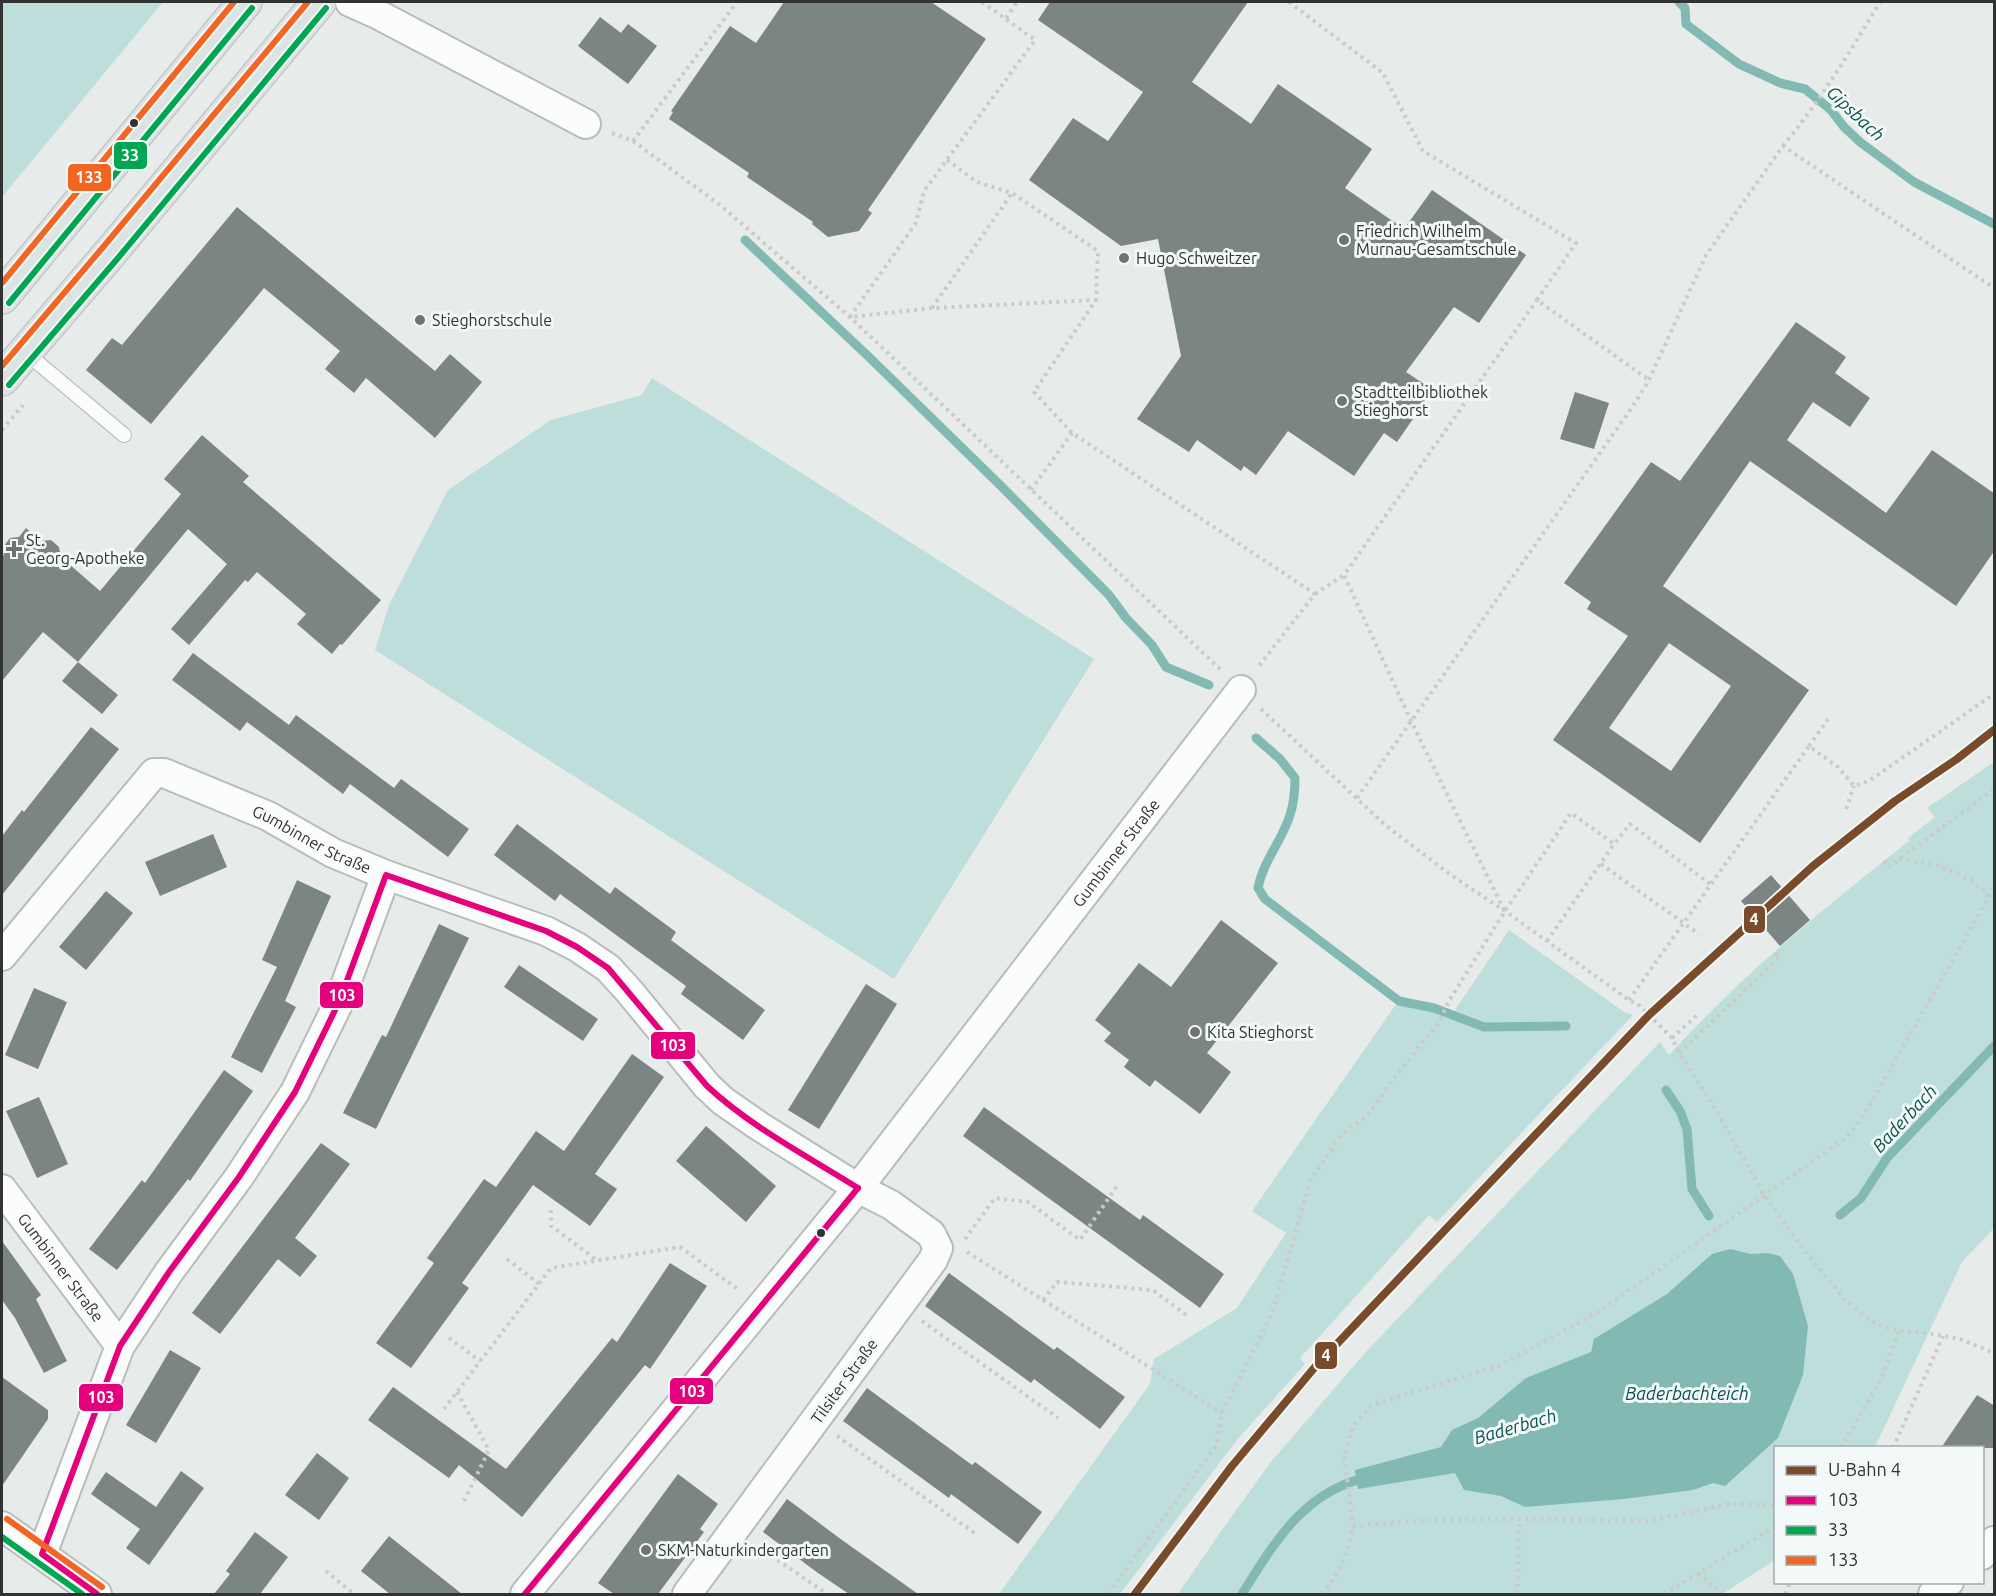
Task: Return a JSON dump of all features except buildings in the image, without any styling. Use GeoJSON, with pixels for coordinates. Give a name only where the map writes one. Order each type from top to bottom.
{"type":"FeatureCollection","features":[{"type":"Feature","properties":{"kind":"main road"},"geometry":{"type":"LineString","coordinates":[[2,297],[245,2]]}},
{"type":"Feature","properties":{"kind":"main road"},"geometry":{"type":"LineString","coordinates":[[2,380],[319,2]]}},
{"type":"Feature","properties":{"kind":"street"},"geometry":{"type":"LineString","coordinates":[[350,2],[586,124]]}},
{"type":"Feature","properties":{"kind":"street","name":"Gumbinner Straße"},"geometry":{"type":"LineString","coordinates":[[525,1594],[858,1188],[1241,690]]}},
{"type":"Feature","properties":{"kind":"street","name":"Gumbinner Straße"},"geometry":{"type":"LineString","coordinates":[[2,956],[154,773],[164,773],[268,816],[333,853],[386,875],[546,931],[577,947],[615,975],[707,1086],[723,1101],[858,1188]]}},
{"type":"Feature","properties":{"kind":"street"},"geometry":{"type":"LineString","coordinates":[[42,1554],[120,1346],[169,1272],[239,1177],[295,1092],[339,1002],[386,875]]}},
{"type":"Feature","properties":{"kind":"street"},"geometry":{"type":"LineString","coordinates":[[858,1188],[891,1205],[948,1247]]}},
{"type":"Feature","properties":{"kind":"street","name":"Gumbinner Straße"},"geometry":{"type":"LineString","coordinates":[[2,1189],[120,1346]]}},
{"type":"Feature","properties":{"kind":"street","name":"Tilsiter Straße"},"geometry":{"type":"LineString","coordinates":[[687,1594],[899,1304],[933,1260],[948,1247]]}},
{"type":"Feature","properties":{"kind":"street"},"geometry":{"type":"LineString","coordinates":[[2,1526],[96,1594]]}},
{"type":"Feature","properties":{"kind":"street"},"geometry":{"type":"LineString","coordinates":[[1984,1554],[1995,1541]]}},
{"type":"Feature","properties":{"kind":"street"},"geometry":{"type":"LineString","coordinates":[[1933,1594],[1946,1584]]}},
{"type":"Feature","properties":{"kind":"lane"},"geometry":{"type":"LineString","coordinates":[[25,352],[124,435]]}},
{"type":"Feature","properties":{"kind":"path"},"geometry":{"type":"LineString","coordinates":[[633,141],[737,2]]}},
{"type":"Feature","properties":{"kind":"path"},"geometry":{"type":"LineString","coordinates":[[850,317],[916,223],[924,191],[1035,40],[982,2]]}},
{"type":"Feature","properties":{"kind":"path"},"geometry":{"type":"LineString","coordinates":[[1006,18],[1017,2]]}},
{"type":"Feature","properties":{"kind":"path"},"geometry":{"type":"LineString","coordinates":[[1241,690],[1314,594],[1344,575],[1576,243],[1424,151],[1383,73],[1289,2]]}},
{"type":"Feature","properties":{"kind":"path"},"geometry":{"type":"LineString","coordinates":[[1357,798],[1412,723],[1635,403],[1649,380],[1706,255],[1835,76],[1880,2]]}},
{"type":"Feature","properties":{"kind":"path"},"geometry":{"type":"LineString","coordinates":[[586,124],[633,141],[729,213],[850,317],[1384,824],[1448,873],[1640,1006],[1672,1038],[1764,1195],[1808,1255],[1845,1300],[1879,1325],[1899,1331],[1963,1340],[1995,1353]]}},
{"type":"Feature","properties":{"kind":"path"},"geometry":{"type":"LineString","coordinates":[[1783,146],[1995,288]]}},
{"type":"Feature","properties":{"kind":"path"},"geometry":{"type":"LineString","coordinates":[[947,160],[977,182],[1012,193],[1098,251],[1096,300],[1034,392],[1072,433],[1314,594]]}},
{"type":"Feature","properties":{"kind":"path"},"geometry":{"type":"LineString","coordinates":[[932,308],[1012,193]]}},
{"type":"Feature","properties":{"kind":"path"},"geometry":{"type":"LineString","coordinates":[[850,317],[932,308],[1096,300]]}},
{"type":"Feature","properties":{"kind":"path"},"geometry":{"type":"LineString","coordinates":[[1537,300],[1649,380]]}},
{"type":"Feature","properties":{"kind":"path"},"geometry":{"type":"LineString","coordinates":[[1031,490],[1072,433]]}},
{"type":"Feature","properties":{"kind":"path"},"geometry":{"type":"LineString","coordinates":[[1344,575],[1412,723],[1505,911]]}},
{"type":"Feature","properties":{"kind":"path"},"geometry":{"type":"LineString","coordinates":[[1854,786],[1869,781],[1995,694]]}},
{"type":"Feature","properties":{"kind":"path"},"geometry":{"type":"LineString","coordinates":[[1629,1000],[1829,718]]}},
{"type":"Feature","properties":{"kind":"path"},"geometry":{"type":"LineString","coordinates":[[1809,746],[1838,767],[1854,786]]}},
{"type":"Feature","properties":{"kind":"path"},"geometry":{"type":"LineString","coordinates":[[1846,809],[1854,786]]}},
{"type":"Feature","properties":{"kind":"path"},"geometry":{"type":"LineString","coordinates":[[1884,861],[1889,867],[1995,789]]}},
{"type":"Feature","properties":{"kind":"path"},"geometry":{"type":"LineString","coordinates":[[1108,1594],[1216,1446],[1222,1413],[1272,1313],[1311,1179],[1342,1134],[1366,1116],[1439,1022],[1449,1001],[1505,911],[1571,813],[1614,844]]}},
{"type":"Feature","properties":{"kind":"path"},"geometry":{"type":"LineString","coordinates":[[1547,941],[1630,824],[1710,884]]}},
{"type":"Feature","properties":{"kind":"path"},"geometry":{"type":"LineString","coordinates":[[1899,859],[1936,865],[1971,880],[1990,897]]}},
{"type":"Feature","properties":{"kind":"path"},"geometry":{"type":"LineString","coordinates":[[1601,864],[1699,934]]}},
{"type":"Feature","properties":{"kind":"path"},"geometry":{"type":"LineString","coordinates":[[1322,1594],[1333,1580],[1347,1553],[1353,1526],[1344,1454],[1353,1426],[1372,1405],[1501,1365],[1600,1311],[1844,1139],[1861,1120],[1995,888]]}},
{"type":"Feature","properties":{"kind":"path"},"geometry":{"type":"LineString","coordinates":[[1990,897],[1995,893]]}},
{"type":"Feature","properties":{"kind":"path"},"geometry":{"type":"LineString","coordinates":[[1679,1053],[1780,957],[1775,952]]}},
{"type":"Feature","properties":{"kind":"path"},"geometry":{"type":"LineString","coordinates":[[1672,1038],[1698,1014]]}},
{"type":"Feature","properties":{"kind":"path"},"geometry":{"type":"LineString","coordinates":[[1119,1183],[1080,1240],[1028,1202],[995,1198],[948,1247],[1043,1300],[1222,1413]]}},
{"type":"Feature","properties":{"kind":"path"},"geometry":{"type":"LineString","coordinates":[[551,1210],[551,1226],[598,1262]]}},
{"type":"Feature","properties":{"kind":"path"},"geometry":{"type":"LineString","coordinates":[[444,1409],[551,1268],[680,1248],[762,1306]]}},
{"type":"Feature","properties":{"kind":"path"},"geometry":{"type":"LineString","coordinates":[[507,1259],[539,1284]]}},
{"type":"Feature","properties":{"kind":"path"},"geometry":{"type":"LineString","coordinates":[[1043,1300],[1057,1282],[1153,1290],[1186,1315]]}},
{"type":"Feature","properties":{"kind":"path"},"geometry":{"type":"LineString","coordinates":[[899,1304],[1058,1418]]}},
{"type":"Feature","properties":{"kind":"path"},"geometry":{"type":"LineString","coordinates":[[1842,1446],[1880,1381],[1899,1331]]}},
{"type":"Feature","properties":{"kind":"path"},"geometry":{"type":"LineString","coordinates":[[1894,1446],[1943,1336]]}},
{"type":"Feature","properties":{"kind":"path"},"geometry":{"type":"LineString","coordinates":[[449,1338],[480,1362]]}},
{"type":"Feature","properties":{"kind":"path"},"geometry":{"type":"LineString","coordinates":[[457,1392],[489,1450],[464,1501]]}},
{"type":"Feature","properties":{"kind":"path"},"geometry":{"type":"LineString","coordinates":[[814,1421],[976,1534]]}},
{"type":"Feature","properties":{"kind":"path"},"geometry":{"type":"LineString","coordinates":[[1353,1526],[1429,1520],[1649,1521],[1729,1504],[1774,1505]]}},
{"type":"Feature","properties":{"kind":"path"},"geometry":{"type":"LineString","coordinates":[[1516,1594],[1519,1519]]}},
{"type":"Feature","properties":{"kind":"path"},"geometry":{"type":"LineString","coordinates":[[1664,1594],[1774,1527]]}},
{"type":"Feature","properties":{"kind":"path"},"geometry":{"type":"LineString","coordinates":[[735,1530],[827,1594]]}},
{"type":"Feature","properties":{"kind":"path"},"geometry":{"type":"LineString","coordinates":[[326,1571],[354,1594]]}},
{"type":"Feature","properties":{"kind":"path"},"geometry":{"type":"LineString","coordinates":[[1697,1573],[1722,1594]]}},
{"type":"Feature","properties":{"kind":"shaded area"},"geometry":{"type":"Polygon","coordinates":[[[2,2],[163,2],[2,197],[2,2]]]}},
{"type":"Feature","properties":{"kind":"shaded area"},"geometry":{"type":"Polygon","coordinates":[[[652,378],[1094,659],[894,979],[375,650],[389,605],[448,490],[551,420],[642,395],[652,378]]]}},
{"type":"Feature","properties":{"kind":"shaded area"},"geometry":{"type":"Polygon","coordinates":[[[1994,762],[1994,1228],[1962,1262],[1875,1446],[1774,1446],[1774,1561],[1722,1594],[1178,1594],[1270,1463],[1365,1353],[1660,1042],[1669,1055],[1754,970],[1935,817],[1927,808],[1994,762]]]}},
{"type":"Feature","properties":{"kind":"shaded area"},"geometry":{"type":"Polygon","coordinates":[[[1509,930],[1624,1012],[1633,1015],[1437,1222],[1429,1215],[1300,1358],[1305,1364],[1236,1441],[1120,1594],[999,1594],[1150,1384],[1154,1359],[1237,1308],[1286,1233],[1252,1211],[1399,1000],[1453,1013],[1509,930]]]}},
{"type":"Feature","properties":{"kind":"water","name":"Baderbachteich"},"geometry":{"type":"Polygon","coordinates":[[[1730,1249],[1751,1254],[1768,1253],[1780,1256],[1793,1274],[1808,1326],[1803,1375],[1778,1438],[1725,1486],[1713,1483],[1693,1490],[1624,1499],[1525,1507],[1501,1496],[1464,1490],[1455,1473],[1358,1489],[1355,1470],[1441,1447],[1452,1430],[1478,1418],[1526,1378],[1591,1352],[1594,1339],[1667,1294],[1712,1254],[1730,1249]]]}},
{"type":"Feature","properties":{"kind":"waterway","name":"Gipsbach"},"geometry":{"type":"LineString","coordinates":[[1679,2],[1685,8],[1686,24],[1739,64],[1780,83],[1805,89],[1831,110],[1860,142],[1914,182],[1994,224]]}},
{"type":"Feature","properties":{"kind":"waterway"},"geometry":{"type":"LineString","coordinates":[[745,240],[870,358],[1109,595],[1126,618],[1152,645],[1166,667],[1209,685]]}},
{"type":"Feature","properties":{"kind":"waterway"},"geometry":{"type":"LineString","coordinates":[[1256,738],[1280,759],[1295,778],[1290,815],[1260,878],[1258,888],[1265,899],[1399,1001],[1434,1008],[1484,1027],[1566,1026]]}},
{"type":"Feature","properties":{"kind":"waterway","name":"Baderbach"},"geometry":{"type":"LineString","coordinates":[[1840,1215],[1861,1198],[1887,1158],[1994,1046]]}},
{"type":"Feature","properties":{"kind":"waterway"},"geometry":{"type":"LineString","coordinates":[[1666,1090],[1680,1111],[1687,1129],[1692,1189],[1709,1216]]}},
{"type":"Feature","properties":{"kind":"waterway","name":"Baderbach"},"geometry":{"type":"LineString","coordinates":[[1242,1594],[1278,1539],[1307,1508],[1324,1495],[1343,1485],[1365,1478]]}},
{"type":"Feature","properties":{"kind":"metro line","name":"4"},"geometry":{"type":"LineString","coordinates":[[1135,1594],[1232,1466],[1315,1367],[1649,1015],[1813,866],[1895,801],[1957,759],[1994,730]]}},
{"type":"Feature","properties":{"kind":"transit line","name":"133"},"geometry":{"type":"LineString","coordinates":[[2,283],[234,2]]}},
{"type":"Feature","properties":{"kind":"transit line","name":"133"},"geometry":{"type":"LineString","coordinates":[[2,366],[308,2]]}},
{"type":"Feature","properties":{"kind":"transit line","name":"33"},"geometry":{"type":"LineString","coordinates":[[9,303],[252,8]]}},
{"type":"Feature","properties":{"kind":"transit line","name":"33"},"geometry":{"type":"LineString","coordinates":[[9,385],[326,8]]}},
{"type":"Feature","properties":{"kind":"transit line","name":"103"},"geometry":{"type":"LineString","coordinates":[[97,1594],[42,1554],[120,1346],[169,1272],[239,1177],[295,1092],[339,1002],[386,875],[546,931],[577,947],[608,968],[707,1086],[724,1101],[780,1140],[858,1188]]}},
{"type":"Feature","properties":{"kind":"transit line","name":"103"},"geometry":{"type":"LineString","coordinates":[[525,1594],[858,1188]]}},
{"type":"Feature","properties":{"kind":"transit line","name":"133"},"geometry":{"type":"LineString","coordinates":[[7,1519],[102,1587]]}},
{"type":"Feature","properties":{"kind":"transit line","name":"33"},"geometry":{"type":"LineString","coordinates":[[2,1537],[82,1594]]}},
{"type":"Feature","properties":{"kind":"place","name":"Friedrich Wilhelm Murnau-Gesamtschule"},"geometry":{"type":"Point","coordinates":[1344,240]}},
{"type":"Feature","properties":{"kind":"place","name":"Hugo Schweitzer"},"geometry":{"type":"Point","coordinates":[1124,258]}},
{"type":"Feature","properties":{"kind":"place","name":"Stieghorstschule"},"geometry":{"type":"Point","coordinates":[420,320]}},
{"type":"Feature","properties":{"kind":"place","name":"Stadtteilbibliothek Stieghorst"},"geometry":{"type":"Point","coordinates":[1342,401]}},
{"type":"Feature","properties":{"kind":"place","name":"St. Georg-Apotheke"},"geometry":{"type":"Point","coordinates":[14,549]}},
{"type":"Feature","properties":{"kind":"place","name":"Kita Stieghorst"},"geometry":{"type":"Point","coordinates":[1195,1032]}},
{"type":"Feature","properties":{"kind":"place","name":"SKM-Naturkindergarten"},"geometry":{"type":"Point","coordinates":[646,1550]}}]}
